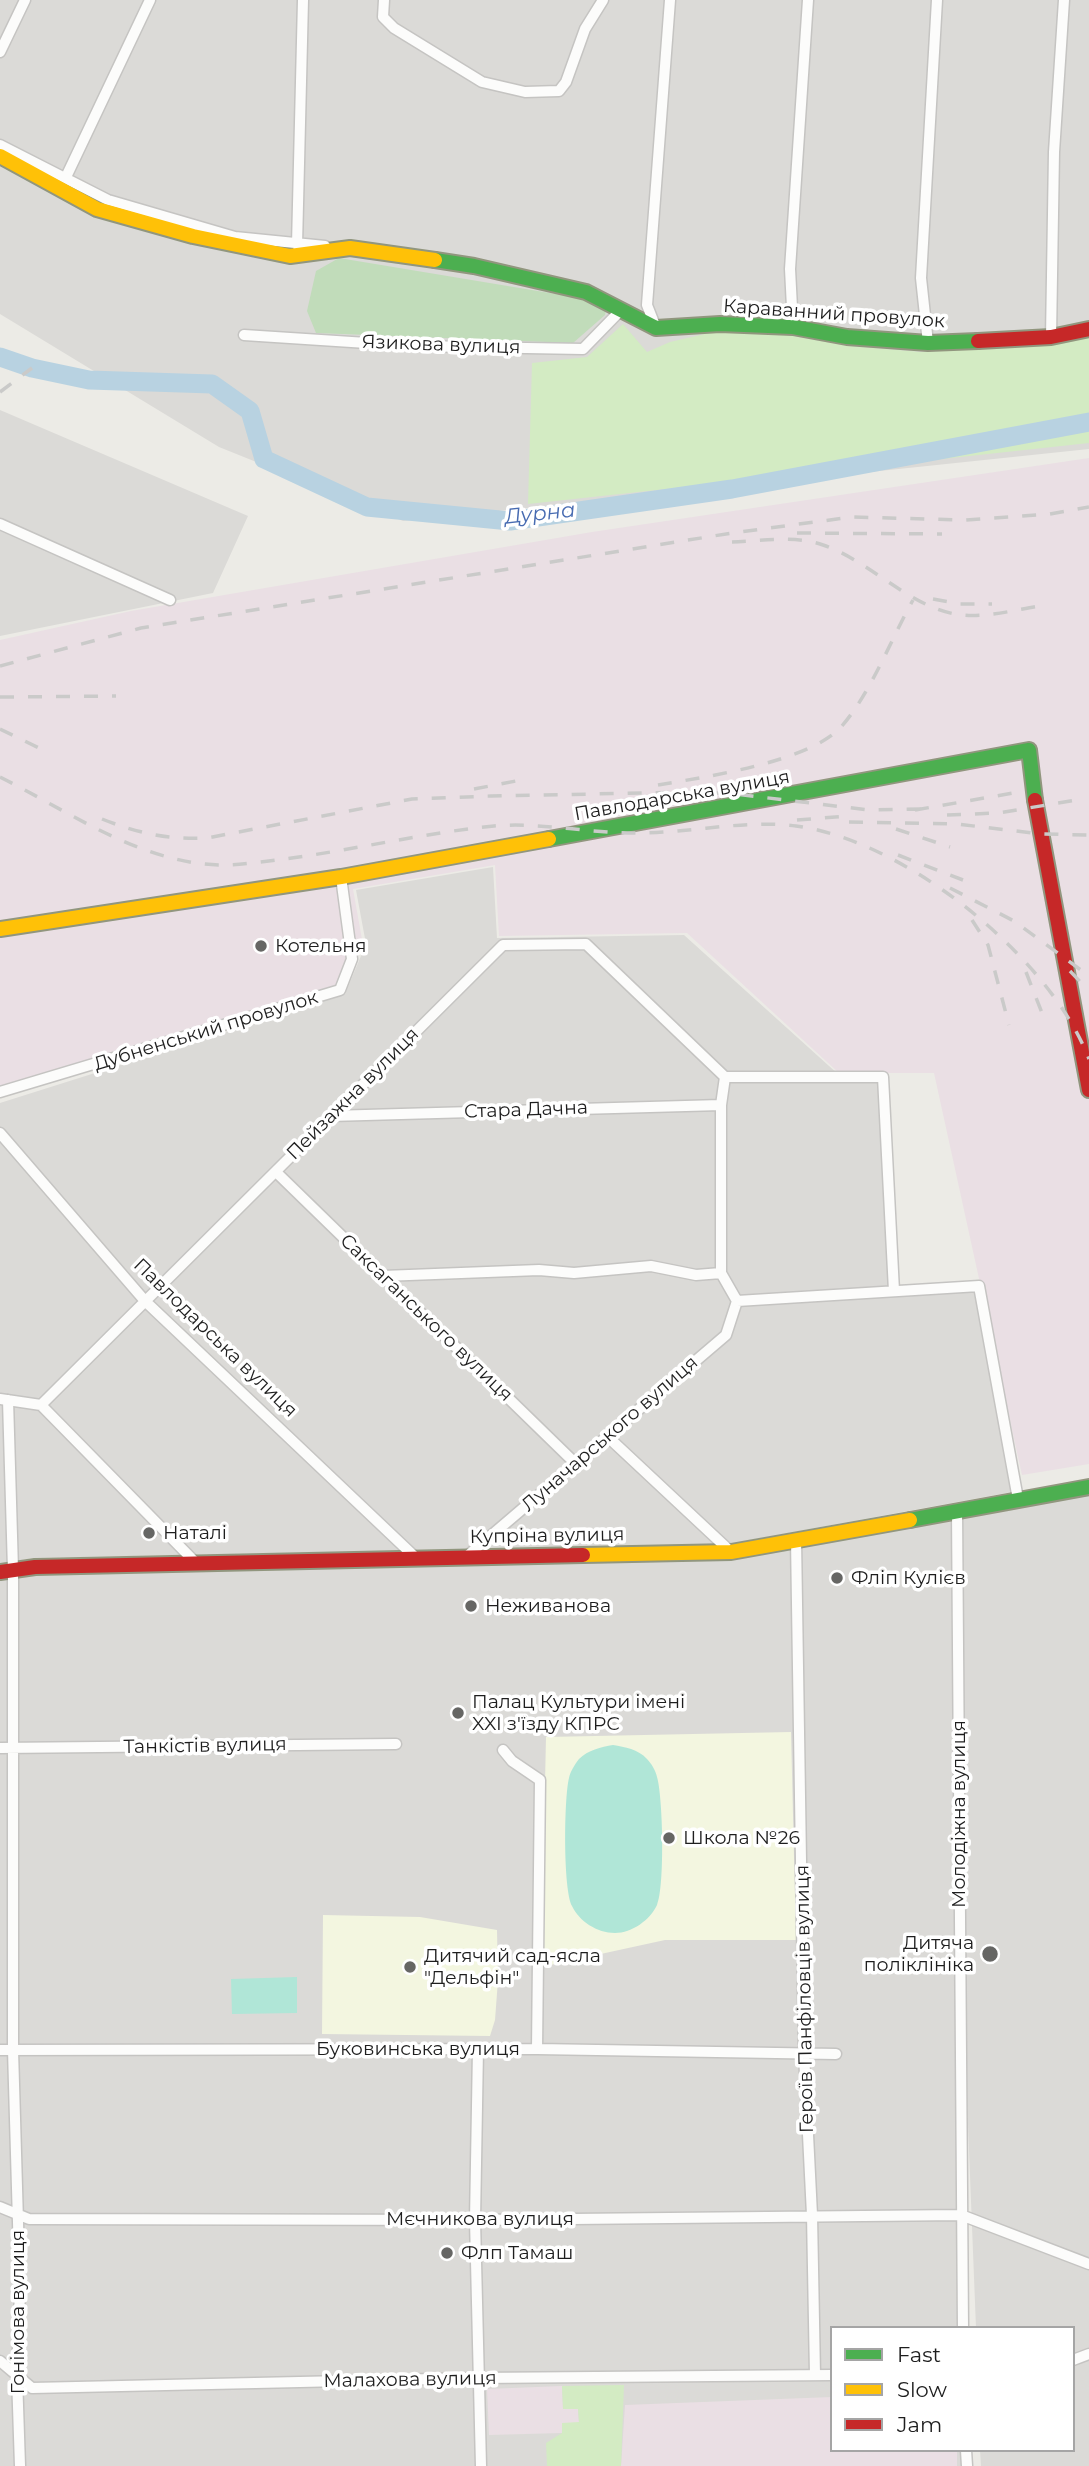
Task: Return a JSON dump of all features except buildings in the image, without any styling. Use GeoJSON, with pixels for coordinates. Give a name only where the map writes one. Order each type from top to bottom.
{"type":"FeatureCollection","features":[{"type":"Feature","properties":{"kind":"street"},"geometry":{"type":"LineString","coordinates":[[0,52],[25,0]]}},
{"type":"Feature","properties":{"kind":"street"},"geometry":{"type":"LineString","coordinates":[[66,177],[150,0]]}},
{"type":"Feature","properties":{"kind":"street"},"geometry":{"type":"LineString","coordinates":[[298,245],[303,0]]}},
{"type":"Feature","properties":{"kind":"street"},"geometry":{"type":"LineString","coordinates":[[384,0],[383,17],[394,28],[482,82],[524,92],[559,91],[585,29],[603,0]]}},
{"type":"Feature","properties":{"kind":"street"},"geometry":{"type":"LineString","coordinates":[[656,328],[647,305],[670,0]]}},
{"type":"Feature","properties":{"kind":"street"},"geometry":{"type":"LineString","coordinates":[[793,327],[790,269],[808,0]]}},
{"type":"Feature","properties":{"kind":"street"},"geometry":{"type":"LineString","coordinates":[[928,343],[921,278],[937,0]]}},
{"type":"Feature","properties":{"kind":"street"},"geometry":{"type":"LineString","coordinates":[[1051,337],[1054,152],[1064,0]]}},
{"type":"Feature","properties":{"kind":"street"},"geometry":{"type":"LineString","coordinates":[[0,145],[108,200],[183,223],[235,237],[351,248],[487,269],[586,292],[656,328]]}},
{"type":"Feature","properties":{"kind":"street"},"geometry":{"type":"LineString","coordinates":[[0,156],[97,209],[193,236],[290,256],[351,248]]}},
{"type":"Feature","properties":{"kind":"street","name":"Язикова вулиця"},"geometry":{"type":"LineString","coordinates":[[244,335],[414,346],[583,349],[621,310]]}},
{"type":"Feature","properties":{"kind":"street","name":"Караванний провулок"},"geometry":{"type":"LineString","coordinates":[[656,328],[720,324],[793,327],[847,337],[928,343],[1051,337],[1089,329]]}},
{"type":"Feature","properties":{"kind":"street"},"geometry":{"type":"LineString","coordinates":[[0,524],[170,600]]}},
{"type":"Feature","properties":{"kind":"street","name":"Павлодарська вулиця"},"geometry":{"type":"LineString","coordinates":[[0,929],[341,877],[1029,750],[1038,821],[1089,1090]]}},
{"type":"Feature","properties":{"kind":"street","name":"Дубненський провулок"},"geometry":{"type":"LineString","coordinates":[[0,1092],[340,990],[352,959],[341,877]]}},
{"type":"Feature","properties":{"kind":"street","name":"Пейзажна вулиця"},"geometry":{"type":"LineString","coordinates":[[41,1405],[503,945],[586,944],[725,1077]]}},
{"type":"Feature","properties":{"kind":"street"},"geometry":{"type":"LineString","coordinates":[[894,1291],[883,1077],[725,1077],[721,1105],[721,1273],[737,1301],[979,1286],[1018,1499]]}},
{"type":"Feature","properties":{"kind":"street","name":"Стара Дачна"},"geometry":{"type":"LineString","coordinates":[[330,1116],[721,1105]]}},
{"type":"Feature","properties":{"kind":"street","name":"Павлодарська вулиця"},"geometry":{"type":"LineString","coordinates":[[0,1133],[145,1301],[416,1558]]}},
{"type":"Feature","properties":{"kind":"street","name":"Саксаганського вулиця"},"geometry":{"type":"LineString","coordinates":[[276,1171],[576,1464]]}},
{"type":"Feature","properties":{"kind":"street"},"geometry":{"type":"LineString","coordinates":[[383,1276],[539,1270],[574,1273],[651,1266],[696,1275],[721,1273]]}},
{"type":"Feature","properties":{"kind":"street","name":"Луначарського вулиця"},"geometry":{"type":"LineString","coordinates":[[466,1557],[726,1335],[737,1301]]}},
{"type":"Feature","properties":{"kind":"street"},"geometry":{"type":"LineString","coordinates":[[4,1399],[41,1405],[196,1563]]}},
{"type":"Feature","properties":{"kind":"street","name":"Гонімова вулиця"},"geometry":{"type":"LineString","coordinates":[[4,1399],[6,1571],[13,1748],[13,2050],[20,2291],[17,2376],[20,2466]]}},
{"type":"Feature","properties":{"kind":"street"},"geometry":{"type":"LineString","coordinates":[[608,1437],[731,1552]]}},
{"type":"Feature","properties":{"kind":"street","name":"Купріна вулиця"},"geometry":{"type":"LineString","coordinates":[[6,1571],[196,1563],[731,1552],[796,1538],[1089,1487]]}},
{"type":"Feature","properties":{"kind":"street","name":"Молодіжна вулиця"},"geometry":{"type":"LineString","coordinates":[[957,1510],[963,2326]]}},
{"type":"Feature","properties":{"kind":"street","name":"Героїв Панфіловців вулиця"},"geometry":{"type":"LineString","coordinates":[[796,1538],[804,2054],[812,2215],[815,2375]]}},
{"type":"Feature","properties":{"kind":"street","name":"Танкістів вулиця"},"geometry":{"type":"LineString","coordinates":[[0,1748],[396,1744]]}},
{"type":"Feature","properties":{"kind":"street"},"geometry":{"type":"LineString","coordinates":[[503,1750],[512,1761],[540,1780],[537,2049]]}},
{"type":"Feature","properties":{"kind":"street"},"geometry":{"type":"LineString","coordinates":[[0,1897],[13,1897]]}},
{"type":"Feature","properties":{"kind":"street"},"geometry":{"type":"LineString","coordinates":[[478,2049],[475,2220],[481,2466]]}},
{"type":"Feature","properties":{"kind":"street","name":"Буковинська вулиця"},"geometry":{"type":"LineString","coordinates":[[0,2050],[537,2049],[836,2054]]}},
{"type":"Feature","properties":{"kind":"street","name":"Мєчникова вулиця"},"geometry":{"type":"LineString","coordinates":[[0,2207],[29,2219],[475,2220],[961,2215]]}},
{"type":"Feature","properties":{"kind":"street"},"geometry":{"type":"LineString","coordinates":[[961,2215],[1089,2264]]}},
{"type":"Feature","properties":{"kind":"street","name":"Малахова вулиця"},"geometry":{"type":"LineString","coordinates":[[0,2361],[32,2388],[478,2378],[830,2375]]}},
{"type":"Feature","properties":{"kind":"shaded area"},"geometry":{"type":"Polygon","coordinates":[[[0,0],[1089,0],[1089,449],[403,521],[219,447],[0,314],[0,0]]]}},
{"type":"Feature","properties":{"kind":"shaded area"},"geometry":{"type":"Polygon","coordinates":[[[0,410],[248,516],[213,593],[0,636],[0,410]]]}},
{"type":"Feature","properties":{"kind":"shaded area"},"geometry":{"type":"Polygon","coordinates":[[[1089,458],[1089,1464],[1022,1475],[934,1073],[839,1073],[687,933],[499,936],[495,865],[353,889],[363,945],[343,992],[0,1096],[0,640],[131,611],[592,532],[1089,458]]]}},
{"type":"Feature","properties":{"kind":"shaded area"},"geometry":{"type":"Polygon","coordinates":[[[493,867],[497,938],[684,935],[839,1075],[886,1075],[899,1286],[976,1284],[1012,1492],[728,1544],[33,1558],[0,1564],[0,1103],[345,994],[366,944],[356,890],[493,867]]]}},
{"type":"Feature","properties":{"kind":"shaded area"},"geometry":{"type":"Polygon","coordinates":[[[1089,1494],[1089,2466],[981,2466],[980,2452],[1075,2452],[1075,2326],[976,2326],[966,2074],[962,1518],[1089,1494]]]}},
{"type":"Feature","properties":{"kind":"shaded area"},"geometry":{"type":"Polygon","coordinates":[[[953,1520],[964,2326],[830,2326],[830,2452],[966,2452],[966,2466],[0,2466],[0,1580],[35,1573],[731,1558],[953,1520]]]}},
{"type":"Feature","properties":{"kind":"shaded area","name":"Школа №26"},"geometry":{"type":"Polygon","coordinates":[[[791,1732],[796,1940],[665,1940],[541,1967],[546,1737],[791,1732]]]}},
{"type":"Feature","properties":{"kind":"shaded area","name":"Дитячий сад-ясла \"Дельфін\""},"geometry":{"type":"Polygon","coordinates":[[[323,1915],[420,1917],[497,1930],[498,1980],[495,2020],[490,2036],[322,2034],[323,1915]]]}},
{"type":"Feature","properties":{"kind":"shaded area"},"geometry":{"type":"Polygon","coordinates":[[[562,2386],[563,2409],[578,2409],[579,2423],[562,2433],[489,2435],[487,2389],[562,2386]]]}},
{"type":"Feature","properties":{"kind":"shaded area"},"geometry":{"type":"Polygon","coordinates":[[[830,2397],[830,2452],[957,2452],[957,2466],[621,2466],[625,2405],[830,2397]]]}},
{"type":"Feature","properties":{"kind":"green space"},"geometry":{"type":"Polygon","coordinates":[[[339,258],[598,301],[607,306],[605,315],[573,343],[316,333],[307,311],[316,271],[339,258]]]}},
{"type":"Feature","properties":{"kind":"green space"},"geometry":{"type":"Polygon","coordinates":[[[623,324],[647,352],[670,342],[722,330],[787,335],[849,346],[922,352],[1039,345],[1089,336],[1089,443],[528,504],[532,363],[587,357],[623,324]]]}},
{"type":"Feature","properties":{"kind":"green space"},"geometry":{"type":"Polygon","coordinates":[[[613,1745],[640,1753],[654,1770],[661,1803],[662,1842],[660,1895],[657,1905],[640,1925],[615,1933],[589,1925],[579,1917],[572,1906],[567,1881],[565,1843],[567,1789],[572,1771],[586,1753],[613,1745]]]}},
{"type":"Feature","properties":{"kind":"green space"},"geometry":{"type":"Polygon","coordinates":[[[297,1977],[297,2013],[232,2014],[231,1979],[297,1977]]]}},
{"type":"Feature","properties":{"kind":"green space"},"geometry":{"type":"Polygon","coordinates":[[[624,2385],[621,2466],[547,2466],[546,2443],[562,2433],[562,2423],[579,2422],[578,2409],[563,2409],[562,2386],[624,2385]]]}},
{"type":"Feature","properties":{"kind":"waterway","name":"Дурна"},"geometry":{"type":"LineString","coordinates":[[0,357],[32,368],[89,380],[212,384],[250,411],[264,459],[367,507],[510,521],[732,489],[1089,422]]}},
{"type":"Feature","properties":{"kind":"railway"},"geometry":{"type":"LineString","coordinates":[[0,392],[32,368]]}},
{"type":"Feature","properties":{"kind":"railway"},"geometry":{"type":"LineString","coordinates":[[0,666],[141,628],[732,533],[852,517],[965,520],[1050,514],[1089,507]]}},
{"type":"Feature","properties":{"kind":"railway"},"geometry":{"type":"LineString","coordinates":[[797,533],[942,534]]}},
{"type":"Feature","properties":{"kind":"railway"},"geometry":{"type":"LineString","coordinates":[[732,542],[790,539],[823,545],[856,561],[921,602],[955,614],[987,615],[1040,606]]}},
{"type":"Feature","properties":{"kind":"railway"},"geometry":{"type":"LineString","coordinates":[[933,599],[960,604],[992,604]]}},
{"type":"Feature","properties":{"kind":"railway"},"geometry":{"type":"LineString","coordinates":[[658,785],[781,759],[826,739],[841,727],[862,698],[913,600]]}},
{"type":"Feature","properties":{"kind":"railway"},"geometry":{"type":"LineString","coordinates":[[0,697],[116,696]]}},
{"type":"Feature","properties":{"kind":"railway"},"geometry":{"type":"LineString","coordinates":[[0,729],[41,749]]}},
{"type":"Feature","properties":{"kind":"railway"},"geometry":{"type":"LineString","coordinates":[[0,777],[125,842],[178,860],[215,865],[284,859],[441,833],[511,825],[633,833],[777,824],[838,836],[882,854],[926,879],[969,909],[1008,944],[1042,982],[1070,1020],[1089,1059]]}},
{"type":"Feature","properties":{"kind":"railway"},"geometry":{"type":"LineString","coordinates":[[474,789],[516,781]]}},
{"type":"Feature","properties":{"kind":"railway"},"geometry":{"type":"LineString","coordinates":[[915,810],[1025,791]]}},
{"type":"Feature","properties":{"kind":"railway"},"geometry":{"type":"LineString","coordinates":[[102,819],[153,834],[207,838],[412,799],[695,792],[735,794],[869,810],[924,809]]}},
{"type":"Feature","properties":{"kind":"railway"},"geometry":{"type":"LineString","coordinates":[[947,815],[998,813],[1083,799]]}},
{"type":"Feature","properties":{"kind":"railway"},"geometry":{"type":"LineString","coordinates":[[797,820],[849,816]]}},
{"type":"Feature","properties":{"kind":"railway"},"geometry":{"type":"LineString","coordinates":[[849,822],[957,824],[1041,834],[1089,835]]}},
{"type":"Feature","properties":{"kind":"railway"},"geometry":{"type":"LineString","coordinates":[[896,829],[950,847]]}},
{"type":"Feature","properties":{"kind":"railway"},"geometry":{"type":"LineString","coordinates":[[898,855],[963,880]]}},
{"type":"Feature","properties":{"kind":"railway"},"geometry":{"type":"LineString","coordinates":[[950,888],[1014,921],[1089,976]]}},
{"type":"Feature","properties":{"kind":"railway"},"geometry":{"type":"LineString","coordinates":[[972,920],[988,945],[1009,1025]]}},
{"type":"Feature","properties":{"kind":"railway"},"geometry":{"type":"LineString","coordinates":[[1070,971],[1089,991]]}},
{"type":"Feature","properties":{"kind":"railway"},"geometry":{"type":"LineString","coordinates":[[1026,972],[1044,1018]]}},
{"type":"Feature","properties":{"kind":"traffic: fast"},"geometry":{"type":"LineString","coordinates":[[435,260],[474,266],[586,292],[656,328],[720,324],[793,327],[847,337],[928,343],[978,341]]}},
{"type":"Feature","properties":{"kind":"traffic: fast"},"geometry":{"type":"LineString","coordinates":[[549,839],[1029,750],[1035,800]]}},
{"type":"Feature","properties":{"kind":"traffic: fast"},"geometry":{"type":"LineString","coordinates":[[910,1520],[1089,1487]]}},
{"type":"Feature","properties":{"kind":"traffic: slow"},"geometry":{"type":"LineString","coordinates":[[0,156],[97,209],[193,236],[290,256],[350,248],[435,260]]}},
{"type":"Feature","properties":{"kind":"traffic: slow"},"geometry":{"type":"LineString","coordinates":[[0,929],[341,877],[549,839]]}},
{"type":"Feature","properties":{"kind":"traffic: slow"},"geometry":{"type":"LineString","coordinates":[[583,1555],[731,1552],[910,1520]]}},
{"type":"Feature","properties":{"kind":"traffic: jam"},"geometry":{"type":"LineString","coordinates":[[978,341],[1051,337],[1089,329]]}},
{"type":"Feature","properties":{"kind":"traffic: jam"},"geometry":{"type":"LineString","coordinates":[[1035,800],[1089,1090]]}},
{"type":"Feature","properties":{"kind":"traffic: jam"},"geometry":{"type":"LineString","coordinates":[[0,1572],[35,1567],[583,1555]]}},
{"type":"Feature","properties":{"kind":"place","name":"Котельня"},"geometry":{"type":"Point","coordinates":[261,946]}},
{"type":"Feature","properties":{"kind":"place","name":"Наталі"},"geometry":{"type":"Point","coordinates":[149,1533]}},
{"type":"Feature","properties":{"kind":"place","name":"Фліп Кулієв"},"geometry":{"type":"Point","coordinates":[837,1578]}},
{"type":"Feature","properties":{"kind":"place","name":"Неживанова"},"geometry":{"type":"Point","coordinates":[471,1606]}},
{"type":"Feature","properties":{"kind":"place","name":"Палац Культури імені XXI з'їзду КПРС"},"geometry":{"type":"Point","coordinates":[458,1713]}},
{"type":"Feature","properties":{"kind":"place","name":"Школа №26"},"geometry":{"type":"Point","coordinates":[669,1838]}},
{"type":"Feature","properties":{"kind":"place","name":"Дитяча поліклініка"},"geometry":{"type":"Point","coordinates":[990,1954]}},
{"type":"Feature","properties":{"kind":"place","name":"Дитячий сад-ясла \"Дельфін\""},"geometry":{"type":"Point","coordinates":[410,1967]}},
{"type":"Feature","properties":{"kind":"place","name":"Флп Тамаш"},"geometry":{"type":"Point","coordinates":[447,2253]}}]}
